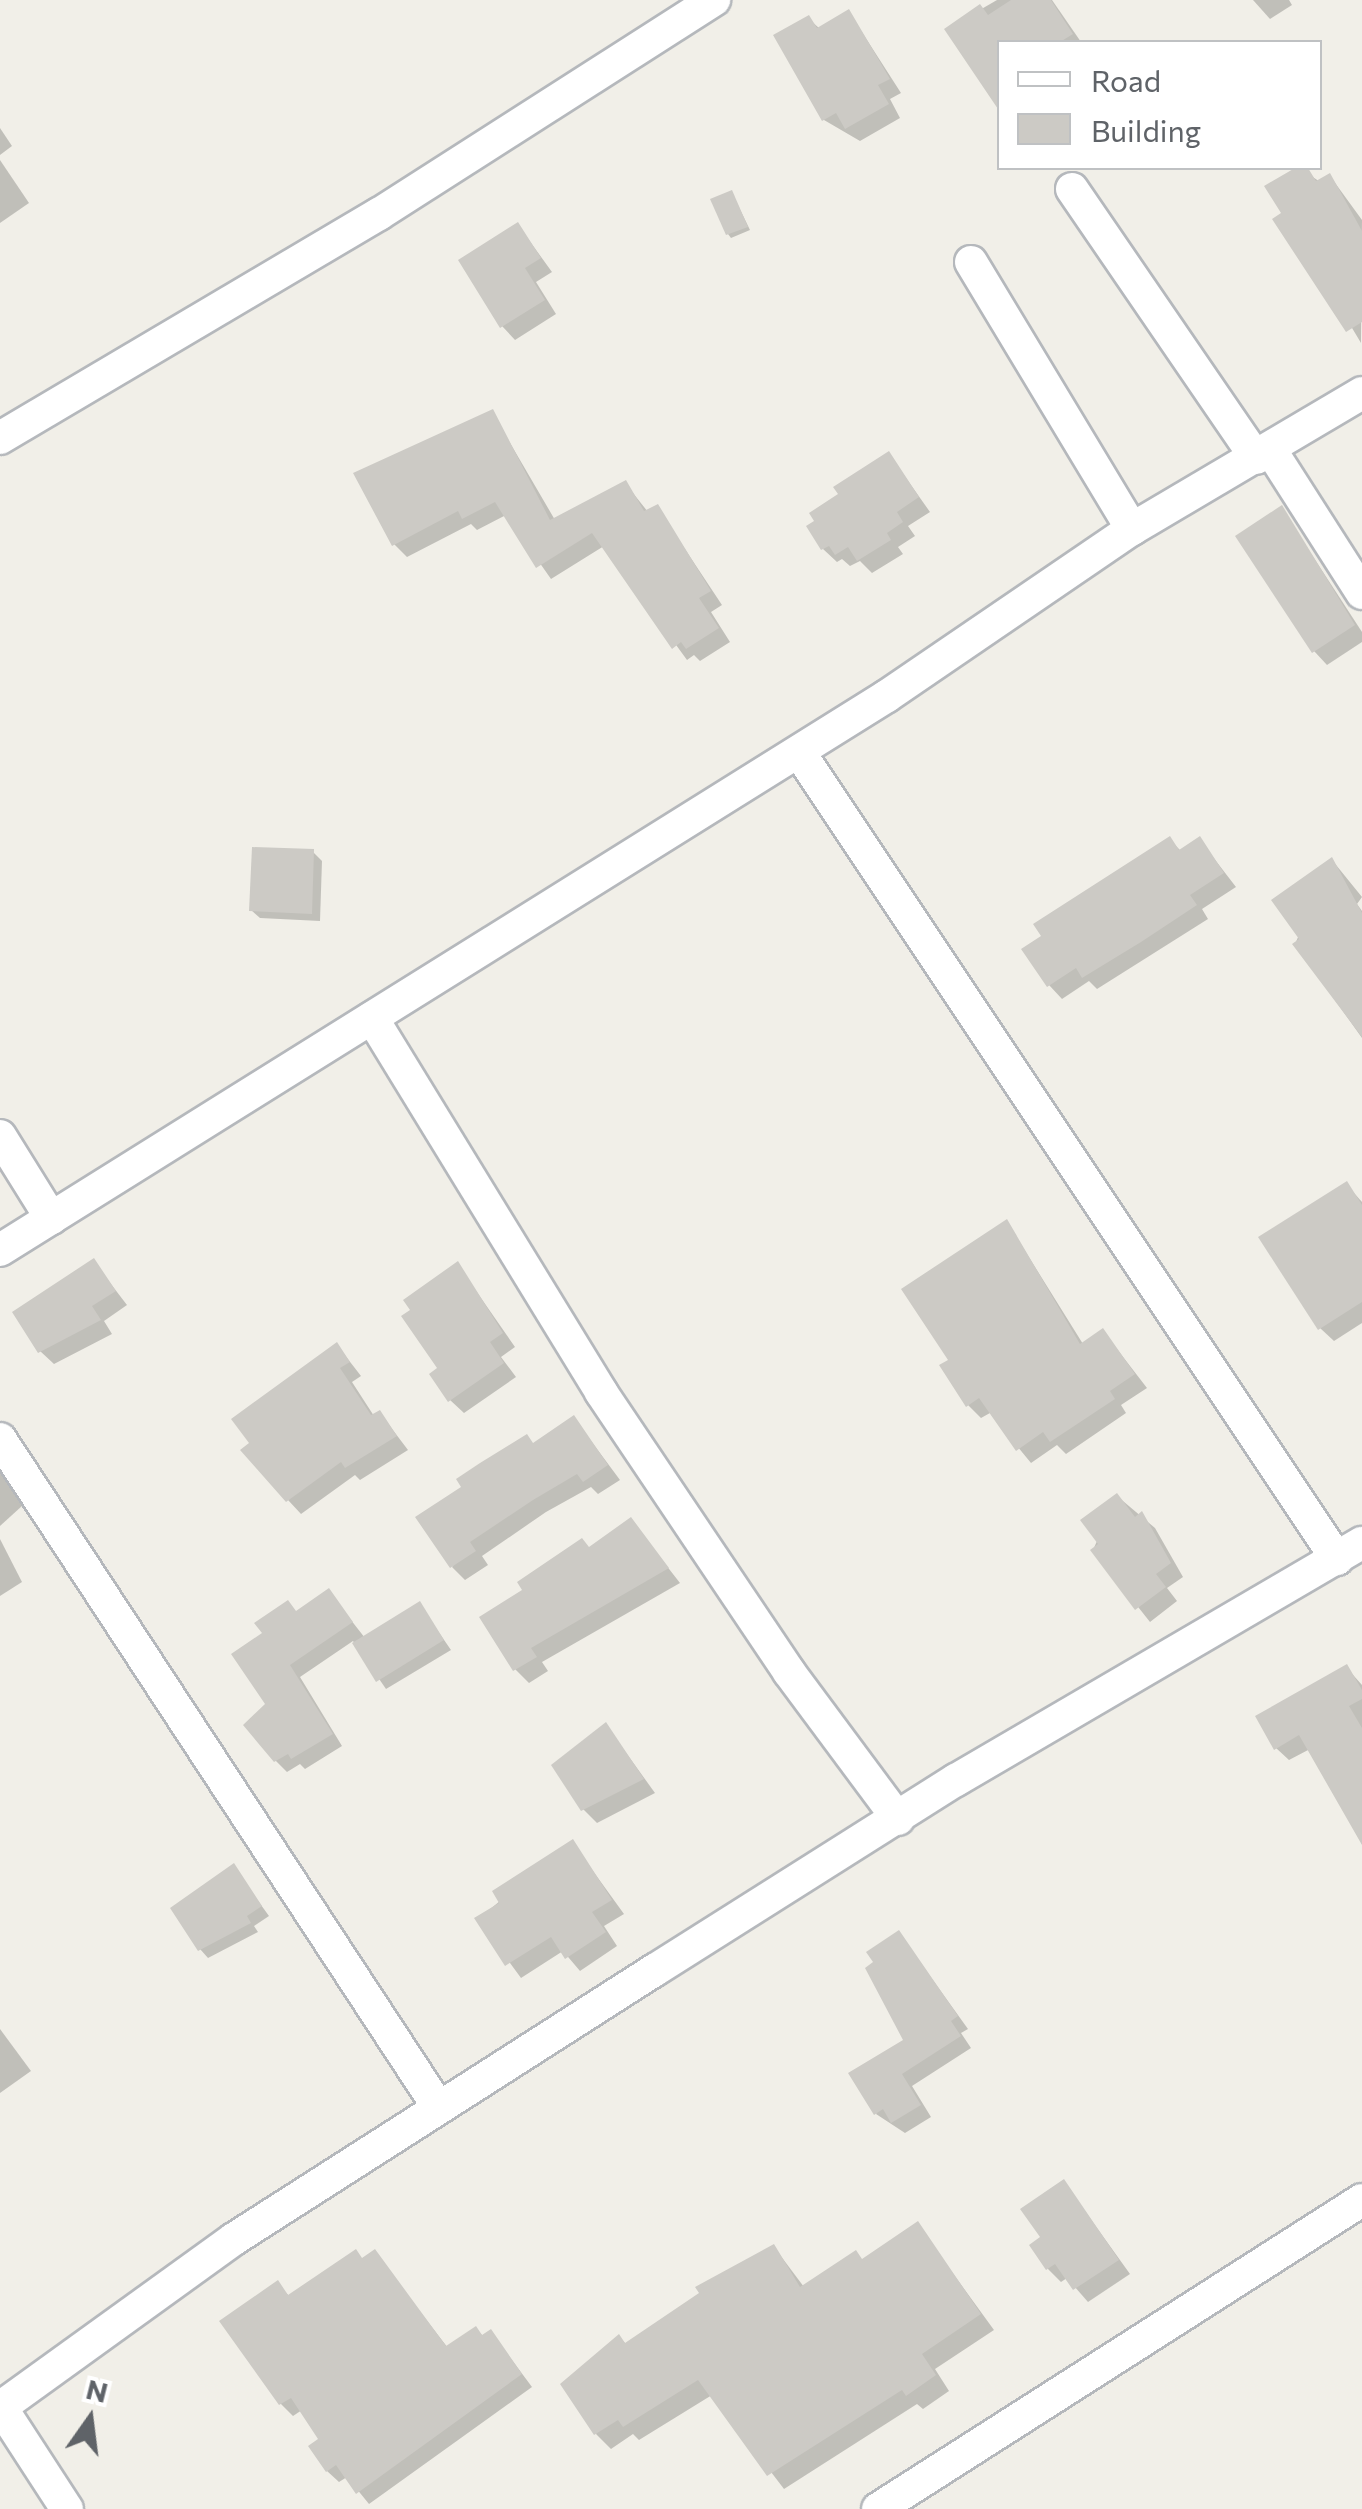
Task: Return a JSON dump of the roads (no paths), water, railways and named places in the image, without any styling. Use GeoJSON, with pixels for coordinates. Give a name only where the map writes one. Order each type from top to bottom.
{"type":"FeatureCollection","features":[{"type":"Feature","properties":{"kind":"street"},"geometry":{"type":"LineString","coordinates":[[0,438],[379,214],[714,0]]}},
{"type":"Feature","properties":{"kind":"street"},"geometry":{"type":"LineString","coordinates":[[1072,189],[1362,593]]}},
{"type":"Feature","properties":{"kind":"street"},"geometry":{"type":"LineString","coordinates":[[971,262],[1132,530]]}},
{"type":"Feature","properties":{"kind":"street"},"geometry":{"type":"LineString","coordinates":[[0,1250],[799,752],[1132,530],[1362,392]]}},
{"type":"Feature","properties":{"kind":"street"},"geometry":{"type":"LineString","coordinates":[[68,2509],[0,2406],[234,2239],[439,2108],[898,1819],[1349,1551],[799,752]]}},
{"type":"Feature","properties":{"kind":"street"},"geometry":{"type":"LineString","coordinates":[[372,1018],[601,1392],[790,1672],[898,1819]]}},
{"type":"Feature","properties":{"kind":"street"},"geometry":{"type":"LineString","coordinates":[[0,1136],[50,1218]]}},
{"type":"Feature","properties":{"kind":"street"},"geometry":{"type":"LineString","coordinates":[[0,1440],[439,2108]]}},
{"type":"Feature","properties":{"kind":"street"},"geometry":{"type":"LineString","coordinates":[[878,2509],[1362,2200]]}}]}
